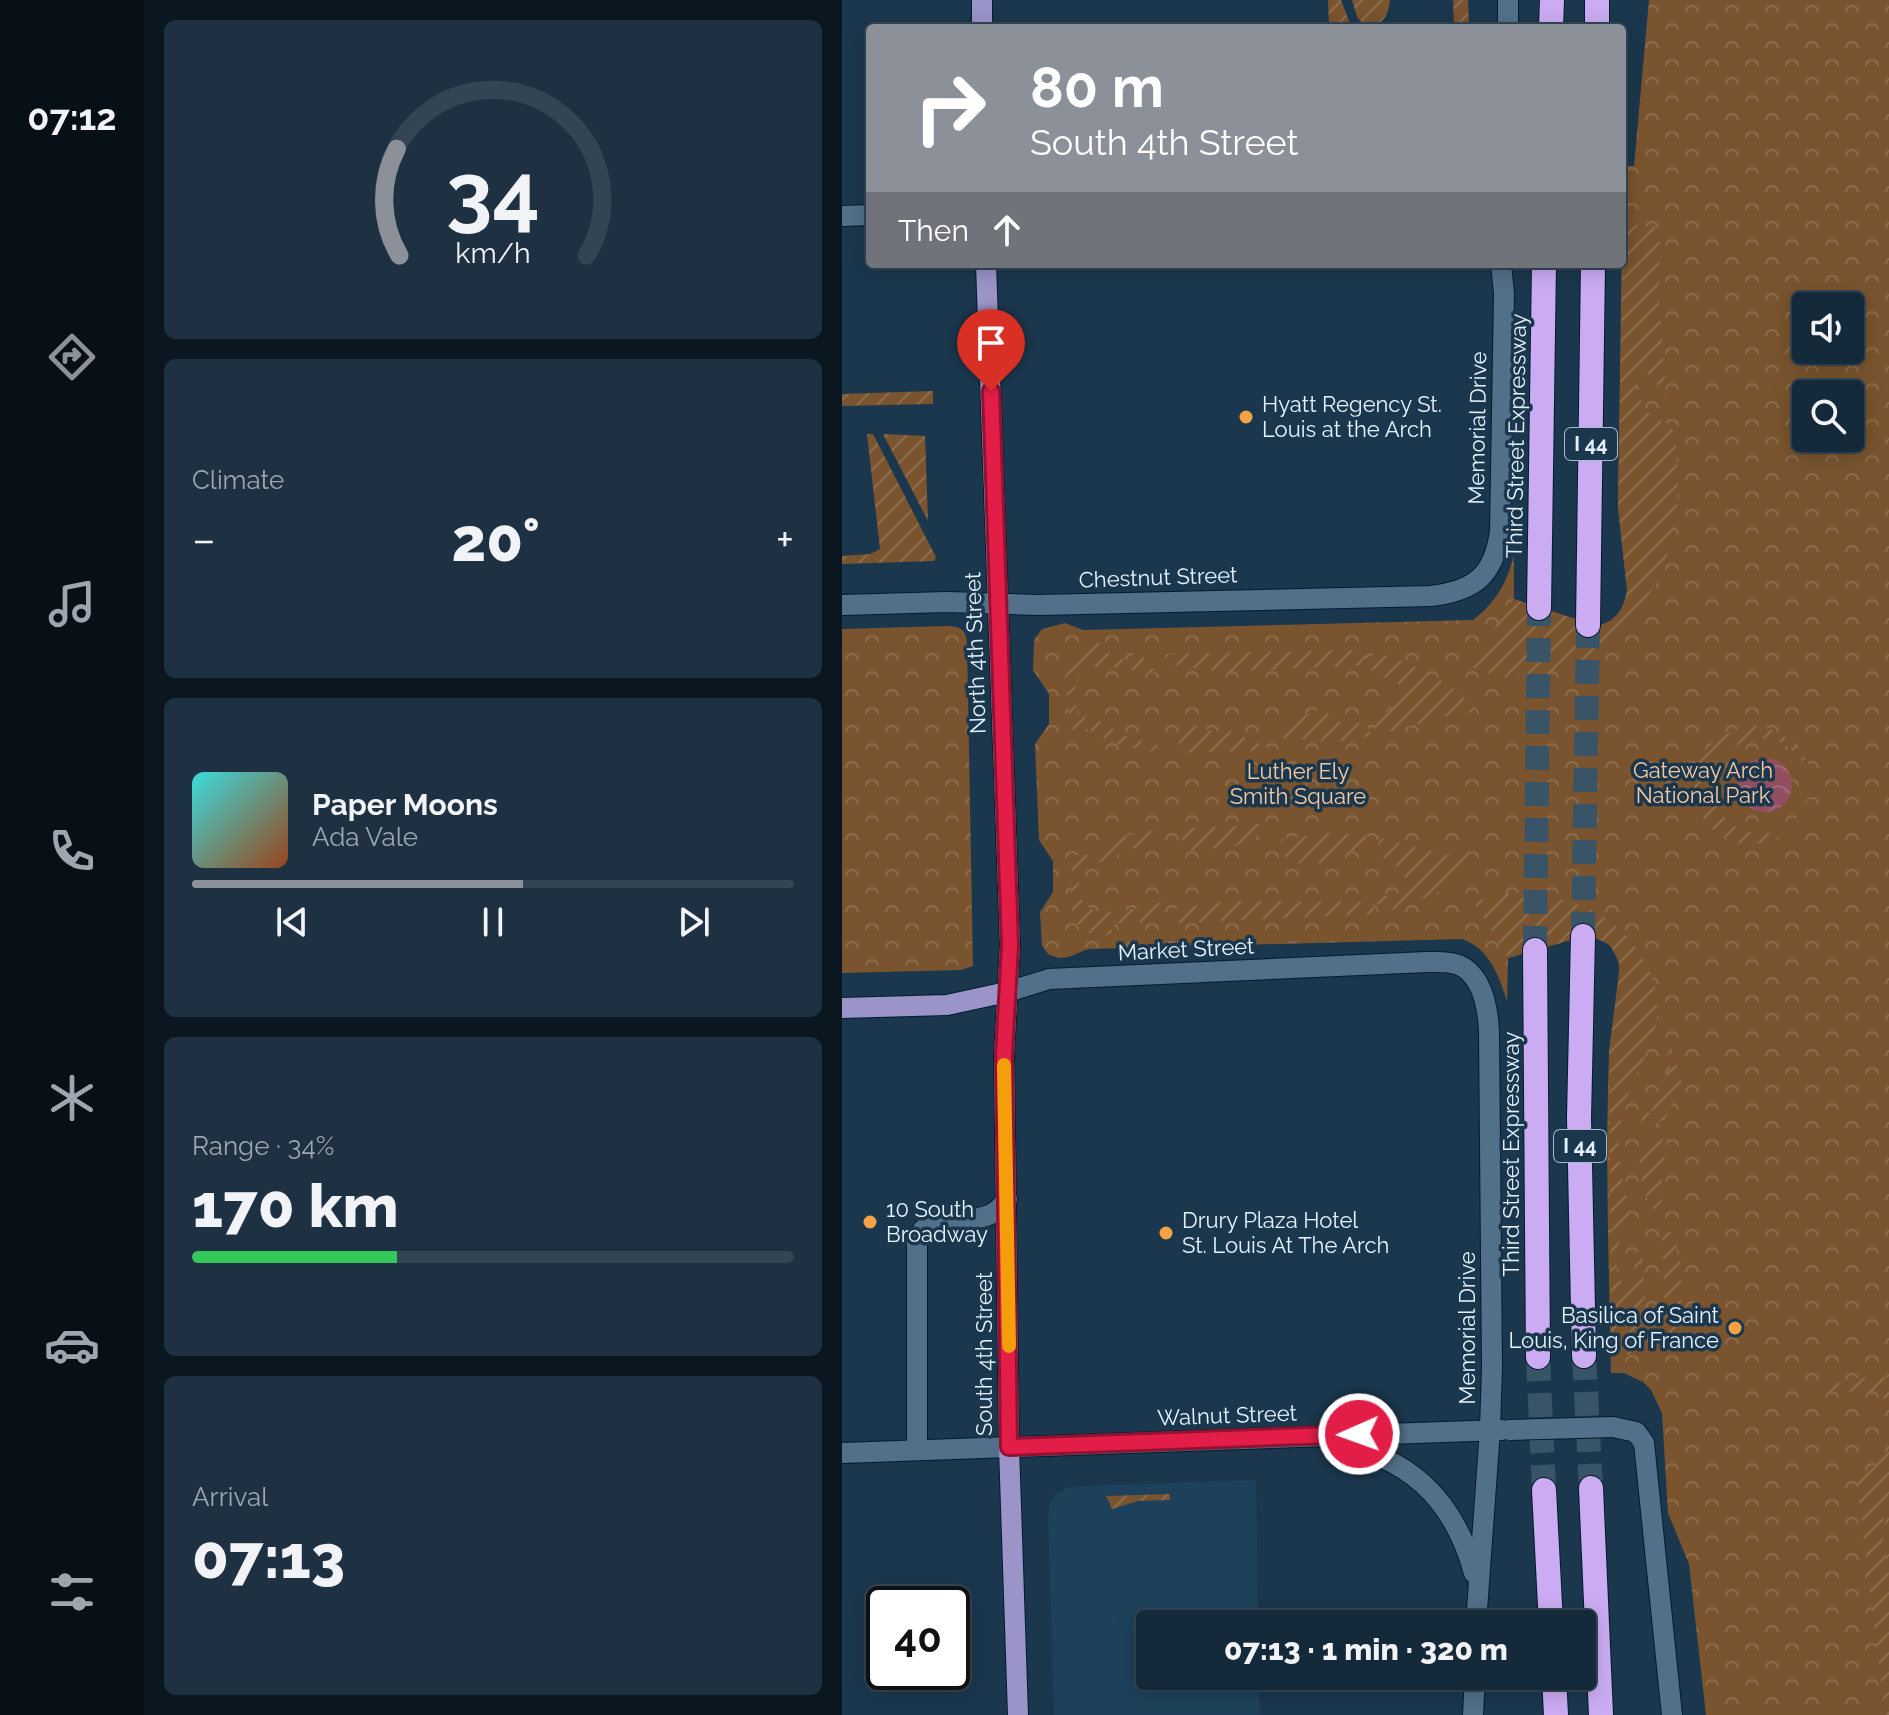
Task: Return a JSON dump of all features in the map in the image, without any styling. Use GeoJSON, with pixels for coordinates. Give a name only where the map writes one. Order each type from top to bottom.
{"type":"FeatureCollection","features":[{"type":"Feature","properties":{"kind":"highway"},"geometry":{"type":"LineString","coordinates":[[1551,24],[1552,0]]}},
{"type":"Feature","properties":{"kind":"highway"},"geometry":{"type":"LineString","coordinates":[[1597,0],[1597,24]]}},
{"type":"Feature","properties":{"kind":"highway","name":"Third Street Expressway"},"geometry":{"type":"LineString","coordinates":[[1539,608],[1544,268]]}},
{"type":"Feature","properties":{"kind":"highway","name":"I 44"},"geometry":{"type":"LineString","coordinates":[[1588,625],[1593,268]]}},
{"type":"Feature","properties":{"kind":"highway","name":"I 44"},"geometry":{"type":"LineString","coordinates":[[1583,936],[1579,1118],[1584,1356]]}},
{"type":"Feature","properties":{"kind":"highway","name":"Third Street Expressway"},"geometry":{"type":"LineString","coordinates":[[1535,950],[1538,1357]]}},
{"type":"Feature","properties":{"kind":"highway"},"geometry":{"type":"LineString","coordinates":[[1591,1488],[1601,1715]]}},
{"type":"Feature","properties":{"kind":"highway"},"geometry":{"type":"LineString","coordinates":[[1544,1490],[1550,1610]]}},
{"type":"Feature","properties":{"kind":"highway"},"geometry":{"type":"LineString","coordinates":[[1555,1690],[1556,1715]]}},
{"type":"Feature","properties":{"kind":"main road"},"geometry":{"type":"LineString","coordinates":[[982,0],[982,24]]}},
{"type":"Feature","properties":{"kind":"main road","name":"North 4th Street"},"geometry":{"type":"LineString","coordinates":[[986,268],[1009,929],[1007,992]]}},
{"type":"Feature","properties":{"kind":"main road","name":"Market Street"},"geometry":{"type":"LineString","coordinates":[[842,1008],[947,1005],[1007,992]]}},
{"type":"Feature","properties":{"kind":"main road","name":"South 4th Street"},"geometry":{"type":"LineString","coordinates":[[1007,992],[1004,1055],[1009,1447],[1018,1715]]}},
{"type":"Feature","properties":{"kind":"street"},"geometry":{"type":"LineString","coordinates":[[1508,0],[1508,24]]}},
{"type":"Feature","properties":{"kind":"street"},"geometry":{"type":"LineString","coordinates":[[842,216],[866,215]]}},
{"type":"Feature","properties":{"kind":"street","name":"Memorial Drive"},"geometry":{"type":"LineString","coordinates":[[1473,584],[1492,561],[1500,531],[1504,293],[1501,268]]}},
{"type":"Feature","properties":{"kind":"street","name":"Chestnut Street"},"geometry":{"type":"LineString","coordinates":[[842,605],[1431,596],[1458,592],[1473,584]]}},
{"type":"Feature","properties":{"kind":"street","name":"Market Street"},"geometry":{"type":"LineString","coordinates":[[1007,992],[1049,979],[1445,962],[1460,966],[1475,980],[1484,997],[1489,1032]]}},
{"type":"Feature","properties":{"kind":"street","name":"Memorial Drive"},"geometry":{"type":"LineString","coordinates":[[1476,1610],[1477,1585],[1500,1430],[1489,1032]]}},
{"type":"Feature","properties":{"kind":"street"},"geometry":{"type":"LineString","coordinates":[[917,1450],[917,1239],[930,1221],[989,1216],[999,1211],[1007,1199]]}},
{"type":"Feature","properties":{"kind":"street","name":"Walnut Street"},"geometry":{"type":"LineString","coordinates":[[842,1453],[1613,1427],[1636,1432],[1644,1443],[1672,1715]]}},
{"type":"Feature","properties":{"kind":"street"},"geometry":{"type":"LineString","coordinates":[[1304,1436],[1369,1452],[1401,1466],[1423,1482],[1454,1521],[1468,1552],[1477,1585]]}},
{"type":"Feature","properties":{"kind":"street"},"geometry":{"type":"LineString","coordinates":[[1473,1715],[1474,1690]]}},
{"type":"Feature","properties":{"kind":"shaded area"},"geometry":{"type":"Polygon","coordinates":[[[1256,1480],[1258,1610],[1136,1610],[1136,1690],[1259,1690],[1260,1715],[1054,1715],[1049,1505],[1055,1494],[1081,1486],[1256,1480]]]}},
{"type":"Feature","properties":{"kind":"green space"},"geometry":{"type":"Polygon","coordinates":[[[1328,0],[1341,0],[1349,24],[1329,24],[1328,0]]]}},
{"type":"Feature","properties":{"kind":"green space"},"geometry":{"type":"Polygon","coordinates":[[[1352,0],[1390,0],[1388,11],[1377,24],[1363,24],[1357,17],[1352,0]]]}},
{"type":"Feature","properties":{"kind":"green space"},"geometry":{"type":"Polygon","coordinates":[[[1453,0],[1468,0],[1469,24],[1454,24],[1453,0]]]}},
{"type":"Feature","properties":{"kind":"green space","name":"Gateway Arch National Park"},"geometry":{"type":"Polygon","coordinates":[[[1649,0],[1889,0],[1889,1715],[1706,1715],[1689,1564],[1668,1513],[1662,1413],[1651,1390],[1643,1382],[1624,1373],[1611,1373],[1608,1094],[1610,1042],[1620,980],[1615,953],[1607,943],[1598,938],[1573,938],[1508,958],[1507,1001],[1486,956],[1462,939],[1089,949],[1064,958],[1048,954],[1042,946],[1040,912],[1053,892],[1053,861],[1039,840],[1035,744],[1049,724],[1049,694],[1033,670],[1034,640],[1042,629],[1065,623],[1083,630],[1473,620],[1500,591],[1514,555],[1514,599],[1597,626],[1618,614],[1627,590],[1618,507],[1622,268],[1626,268],[1626,166],[1634,166],[1649,0]]]}},
{"type":"Feature","properties":{"kind":"green space"},"geometry":{"type":"Polygon","coordinates":[[[1626,224],[1660,227],[1659,300],[1666,396],[1662,397],[1655,380],[1638,366],[1636,380],[1644,406],[1653,416],[1671,426],[1675,436],[1676,516],[1664,564],[1654,587],[1639,609],[1606,644],[1582,660],[1543,674],[1522,677],[1490,674],[1470,666],[1513,599],[1597,626],[1614,618],[1621,609],[1627,590],[1618,507],[1622,268],[1626,268],[1626,224]]]}},
{"type":"Feature","properties":{"kind":"green space"},"geometry":{"type":"Polygon","coordinates":[[[933,391],[933,404],[842,406],[842,394],[933,391]]]}},
{"type":"Feature","properties":{"kind":"green space"},"geometry":{"type":"Polygon","coordinates":[[[867,434],[873,434],[936,557],[934,561],[842,564],[842,556],[870,554],[880,549],[867,434]]]}},
{"type":"Feature","properties":{"kind":"green space"},"geometry":{"type":"Polygon","coordinates":[[[883,434],[925,436],[928,521],[883,434]]]}},
{"type":"Feature","properties":{"kind":"green space"},"geometry":{"type":"Polygon","coordinates":[[[948,626],[962,630],[967,644],[973,966],[961,970],[842,973],[842,629],[948,626]]]}},
{"type":"Feature","properties":{"kind":"green space"},"geometry":{"type":"Polygon","coordinates":[[[1106,643],[1104,651],[1130,661],[1134,653],[1143,657],[1157,673],[1103,666],[1084,670],[1076,682],[1078,716],[1092,717],[1132,739],[1156,743],[1161,753],[1115,744],[1085,728],[1071,730],[1064,667],[1080,648],[1106,643]]]}},
{"type":"Feature","properties":{"kind":"green space"},"geometry":{"type":"Polygon","coordinates":[[[1367,651],[1366,665],[1222,672],[1166,664],[1165,654],[1367,651]]]}},
{"type":"Feature","properties":{"kind":"green space"},"geometry":{"type":"Polygon","coordinates":[[[1373,652],[1414,666],[1444,682],[1457,691],[1474,711],[1378,735],[1373,720],[1395,706],[1403,692],[1396,680],[1371,675],[1373,652]]]}},
{"type":"Feature","properties":{"kind":"green space"},"geometry":{"type":"Polygon","coordinates":[[[1324,703],[1330,715],[1340,722],[1366,722],[1371,736],[1336,742],[1284,738],[1289,724],[1324,703]]]}},
{"type":"Feature","properties":{"kind":"green space"},"geometry":{"type":"Polygon","coordinates":[[[1189,726],[1215,732],[1226,729],[1267,747],[1266,753],[1176,753],[1180,737],[1189,726]]]}},
{"type":"Feature","properties":{"kind":"green space"},"geometry":{"type":"Polygon","coordinates":[[[1750,726],[1779,733],[1800,751],[1811,768],[1807,770],[1791,749],[1772,740],[1753,739],[1735,746],[1721,759],[1713,776],[1713,796],[1723,816],[1737,828],[1749,832],[1774,832],[1792,822],[1808,799],[1811,800],[1792,828],[1774,839],[1748,845],[1725,838],[1707,824],[1696,804],[1694,781],[1700,758],[1719,739],[1750,726]]]}},
{"type":"Feature","properties":{"kind":"green space"},"geometry":{"type":"Polygon","coordinates":[[[1267,824],[1267,831],[1227,850],[1191,850],[1186,847],[1178,828],[1254,826],[1267,824]]]}},
{"type":"Feature","properties":{"kind":"green space"},"geometry":{"type":"Polygon","coordinates":[[[1164,828],[1159,839],[1081,869],[1079,889],[1085,905],[1105,912],[1169,901],[1153,921],[1141,925],[1138,917],[1110,926],[1113,934],[1084,930],[1072,910],[1073,855],[1088,855],[1127,835],[1164,828]]]}},
{"type":"Feature","properties":{"kind":"green space"},"geometry":{"type":"Polygon","coordinates":[[[1334,832],[1373,837],[1369,851],[1341,853],[1328,864],[1296,863],[1285,858],[1281,840],[1334,832]]]}},
{"type":"Feature","properties":{"kind":"green space"},"geometry":{"type":"Polygon","coordinates":[[[1380,838],[1448,855],[1450,852],[1477,858],[1472,868],[1450,886],[1379,913],[1376,898],[1400,893],[1406,881],[1402,869],[1376,853],[1380,838]]]}},
{"type":"Feature","properties":{"kind":"green space"},"geometry":{"type":"Polygon","coordinates":[[[1514,893],[1557,898],[1596,913],[1628,938],[1641,955],[1653,981],[1657,1022],[1627,1096],[1621,1120],[1621,1171],[1634,1221],[1619,1243],[1616,1260],[1623,1285],[1634,1270],[1638,1250],[1642,1250],[1648,1353],[1611,1355],[1609,1052],[1620,964],[1610,945],[1589,935],[1508,958],[1474,902],[1514,893]]]}},
{"type":"Feature","properties":{"kind":"green space"},"geometry":{"type":"Polygon","coordinates":[[[1230,901],[1372,902],[1375,914],[1177,923],[1177,908],[1230,901]]]}},
{"type":"Feature","properties":{"kind":"green space"},"geometry":{"type":"Polygon","coordinates":[[[1671,1047],[1684,1091],[1671,1104],[1665,1119],[1639,1133],[1643,1112],[1651,1113],[1671,1067],[1664,1063],[1671,1047]]]}},
{"type":"Feature","properties":{"kind":"green space"},"geometry":{"type":"Polygon","coordinates":[[[1657,1139],[1667,1140],[1661,1184],[1662,1211],[1650,1208],[1641,1179],[1639,1152],[1657,1139]]]}},
{"type":"Feature","properties":{"kind":"green space"},"geometry":{"type":"Polygon","coordinates":[[[1662,1232],[1676,1232],[1677,1255],[1680,1255],[1683,1351],[1672,1347],[1666,1339],[1662,1232]]]}},
{"type":"Feature","properties":{"kind":"green space"},"geometry":{"type":"Polygon","coordinates":[[[1887,1377],[1889,1403],[1884,1403],[1883,1391],[1829,1392],[1829,1383],[1852,1382],[1852,1378],[1887,1377]]]}},
{"type":"Feature","properties":{"kind":"green space"},"geometry":{"type":"Polygon","coordinates":[[[1889,1449],[1889,1493],[1882,1532],[1889,1575],[1889,1715],[1885,1715],[1857,1484],[1889,1449]]]}},
{"type":"Feature","properties":{"kind":"green space"},"geometry":{"type":"Polygon","coordinates":[[[1170,1494],[1170,1500],[1138,1501],[1112,1509],[1106,1496],[1170,1494]]]}},
{"type":"Feature","properties":{"kind":"water"},"geometry":{"type":"Polygon","coordinates":[[[1765,758],[1784,766],[1792,785],[1784,804],[1765,812],[1746,804],[1738,785],[1746,766],[1765,758]]]}},
{"type":"Feature","properties":{"kind":"tunnel"},"geometry":{"type":"LineString","coordinates":[[1535,950],[1539,608]]}},
{"type":"Feature","properties":{"kind":"tunnel"},"geometry":{"type":"LineString","coordinates":[[1583,936],[1588,625]]}},
{"type":"Feature","properties":{"kind":"tunnel"},"geometry":{"type":"LineString","coordinates":[[1584,1356],[1591,1488]]}},
{"type":"Feature","properties":{"kind":"tunnel"},"geometry":{"type":"LineString","coordinates":[[1538,1357],[1544,1490]]}},
{"type":"Feature","properties":{"kind":"slow traffic"},"geometry":{"type":"LineString","coordinates":[[1004,1065],[1009,1346]]}},
{"type":"Feature","properties":{"kind":"place","name":"Hyatt Regency St. Louis at the Arch"},"geometry":{"type":"Point","coordinates":[1246,417]}},
{"type":"Feature","properties":{"kind":"place","name":"10 South Broadway"},"geometry":{"type":"Point","coordinates":[870,1222]}},
{"type":"Feature","properties":{"kind":"place","name":"Drury Plaza Hotel St. Louis At The Arch"},"geometry":{"type":"Point","coordinates":[1166,1233]}},
{"type":"Feature","properties":{"kind":"place","name":"Basilica of Saint Louis, King of France"},"geometry":{"type":"Point","coordinates":[1735,1328]}},
{"type":"Feature","properties":{"kind":"route"},"geometry":{"type":"LineString","coordinates":[[991,391],[1010,945],[1004,1055],[1009,1447],[1359,1434]]}},
{"type":"Feature","properties":{"kind":"park label","name":"Luther Ely Smith Square"},"geometry":{"type":"Point","coordinates":[1298,784]}}]}
